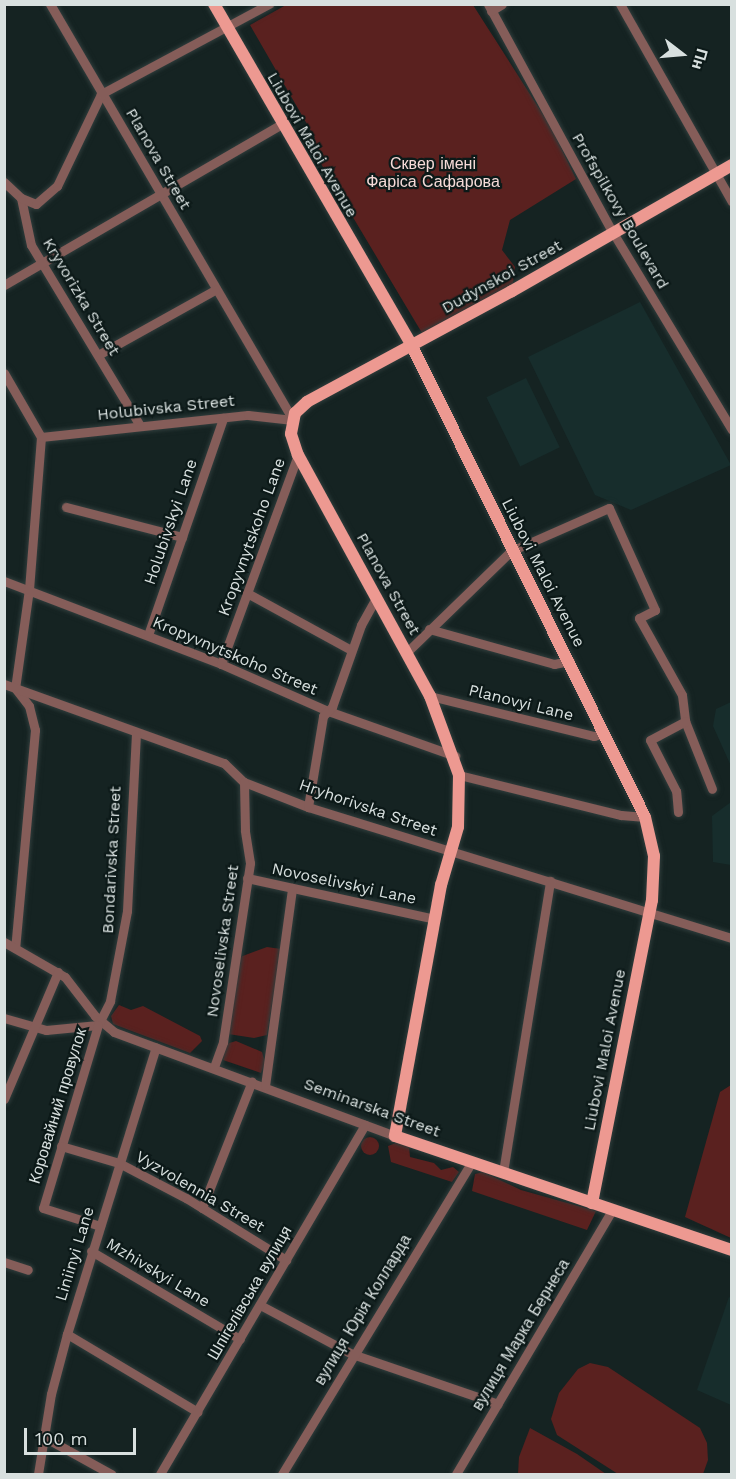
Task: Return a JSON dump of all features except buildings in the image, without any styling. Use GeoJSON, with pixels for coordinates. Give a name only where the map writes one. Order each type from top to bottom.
{"type":"FeatureCollection","features":[{"type":"Feature","properties":{"kind":"main road","name":"Liubovi Maloi Avenue"},"geometry":{"type":"LineString","coordinates":[[214,4],[412,346],[511,551],[570,661],[645,817],[654,855],[651,911],[622,1038],[592,1203]]}},
{"type":"Feature","properties":{"kind":"main road","name":"Dudynskoi Street"},"geometry":{"type":"LineString","coordinates":[[293,420],[298,408],[307,402],[412,346],[732,165]]}},
{"type":"Feature","properties":{"kind":"main road","name":"Planova Street"},"geometry":{"type":"LineString","coordinates":[[293,420],[291,434],[298,455],[430,696],[455,756],[459,775],[458,827],[450,851],[435,919],[395,1136]]}},
{"type":"Feature","properties":{"kind":"main road","name":"Seminarska Street"},"geometry":{"type":"LineString","coordinates":[[395,1136],[732,1250]]}},
{"type":"Feature","properties":{"kind":"street","name":"Planova Street"},"geometry":{"type":"LineString","coordinates":[[50,4],[293,420]]}},
{"type":"Feature","properties":{"kind":"street"},"geometry":{"type":"LineString","coordinates":[[4,182],[21,198],[36,204],[57,186],[101,94],[228,30],[269,4]]}},
{"type":"Feature","properties":{"kind":"street"},"geometry":{"type":"LineString","coordinates":[[489,8],[502,4]]}},
{"type":"Feature","properties":{"kind":"street"},"geometry":{"type":"LineString","coordinates":[[620,4],[732,202]]}},
{"type":"Feature","properties":{"kind":"street","name":"Profspilkovy Boulevard"},"geometry":{"type":"LineString","coordinates":[[489,8],[612,231],[732,430]]}},
{"type":"Feature","properties":{"kind":"street"},"geometry":{"type":"LineString","coordinates":[[4,285],[282,124]]}},
{"type":"Feature","properties":{"kind":"street","name":"Kryvorizka Street"},"geometry":{"type":"LineString","coordinates":[[21,198],[31,245],[140,426]]}},
{"type":"Feature","properties":{"kind":"street"},"geometry":{"type":"LineString","coordinates":[[98,355],[215,290]]}},
{"type":"Feature","properties":{"kind":"street"},"geometry":{"type":"LineString","coordinates":[[4,373],[41,436],[29,589],[15,688],[29,706],[34,730],[15,948]]}},
{"type":"Feature","properties":{"kind":"street","name":"Holubivska Street"},"geometry":{"type":"LineString","coordinates":[[41,436],[248,415],[293,420]]}},
{"type":"Feature","properties":{"kind":"street","name":"Holubivskyi Lane"},"geometry":{"type":"LineString","coordinates":[[148,635],[223,418]]}},
{"type":"Feature","properties":{"kind":"street","name":"Kropyvnytskoho Lane"},"geometry":{"type":"LineString","coordinates":[[221,664],[298,455]]}},
{"type":"Feature","properties":{"kind":"street"},"geometry":{"type":"LineString","coordinates":[[66,507],[182,537]]}},
{"type":"Feature","properties":{"kind":"street"},"geometry":{"type":"LineString","coordinates":[[407,652],[511,551],[609,508],[655,610],[639,618],[682,695],[685,721],[712,789]]}},
{"type":"Feature","properties":{"kind":"street","name":"Kropyvnytskoho Street"},"geometry":{"type":"LineString","coordinates":[[4,581],[221,664],[328,711],[455,756]]}},
{"type":"Feature","properties":{"kind":"street"},"geometry":{"type":"LineString","coordinates":[[247,593],[351,650]]}},
{"type":"Feature","properties":{"kind":"street"},"geometry":{"type":"LineString","coordinates":[[308,807],[314,755],[328,711],[351,650],[376,598]]}},
{"type":"Feature","properties":{"kind":"street"},"geometry":{"type":"LineString","coordinates":[[429,629],[554,664],[570,661]]}},
{"type":"Feature","properties":{"kind":"street","name":"Hryhorivska Street"},"geometry":{"type":"LineString","coordinates":[[4,684],[224,764],[244,782],[308,807],[651,911],[732,938]]}},
{"type":"Feature","properties":{"kind":"street","name":"Planovyi Lane"},"geometry":{"type":"LineString","coordinates":[[430,696],[594,736],[605,733]]}},
{"type":"Feature","properties":{"kind":"street"},"geometry":{"type":"LineString","coordinates":[[678,812],[676,791],[650,740],[685,721]]}},
{"type":"Feature","properties":{"kind":"street","name":"Bondarivska Street"},"geometry":{"type":"LineString","coordinates":[[99,1023],[112,993],[127,911],[136,733]]}},
{"type":"Feature","properties":{"kind":"street"},"geometry":{"type":"LineString","coordinates":[[459,775],[621,815],[645,817]]}},
{"type":"Feature","properties":{"kind":"street","name":"Novoselivska Street"},"geometry":{"type":"LineString","coordinates":[[214,1067],[223,1042],[250,863],[244,830],[244,782]]}},
{"type":"Feature","properties":{"kind":"street","name":"Novoselivskyi Lane"},"geometry":{"type":"LineString","coordinates":[[247,878],[435,919]]}},
{"type":"Feature","properties":{"kind":"street"},"geometry":{"type":"LineString","coordinates":[[503,1172],[550,881]]}},
{"type":"Feature","properties":{"kind":"street"},"geometry":{"type":"LineString","coordinates":[[265,1086],[292,888]]}},
{"type":"Feature","properties":{"kind":"street"},"geometry":{"type":"LineString","coordinates":[[4,942],[58,972],[99,1023],[60,1030],[33,1028],[4,1018]]}},
{"type":"Feature","properties":{"kind":"street"},"geometry":{"type":"LineString","coordinates":[[4,1099],[58,972]]}},
{"type":"Feature","properties":{"kind":"street","name":"Seminarska Street"},"geometry":{"type":"LineString","coordinates":[[99,1023],[114,1032],[252,1081],[395,1136]]}},
{"type":"Feature","properties":{"kind":"street","name":"Коровайний провулок"},"geometry":{"type":"LineString","coordinates":[[99,1023],[43,1208],[100,1226]]}},
{"type":"Feature","properties":{"kind":"street","name":"Liniinyi Lane"},"geometry":{"type":"LineString","coordinates":[[38,1474],[67,1334],[156,1047]]}},
{"type":"Feature","properties":{"kind":"street"},"geometry":{"type":"LineString","coordinates":[[202,1208],[252,1081]]}},
{"type":"Feature","properties":{"kind":"street","name":"Шпігелівська вулиця"},"geometry":{"type":"LineString","coordinates":[[160,1474],[365,1125]]}},
{"type":"Feature","properties":{"kind":"street","name":"Vyzvolennia Street"},"geometry":{"type":"LineString","coordinates":[[61,1146],[119,1162],[202,1208],[286,1260]]}},
{"type":"Feature","properties":{"kind":"street","name":"вулиця Юрія Колларда"},"geometry":{"type":"LineString","coordinates":[[282,1474],[352,1354],[472,1162]]}},
{"type":"Feature","properties":{"kind":"street","name":"вулиця Марка Бернеса"},"geometry":{"type":"LineString","coordinates":[[456,1474],[612,1210]]}},
{"type":"Feature","properties":{"kind":"street","name":"Mzhivskyi Lane"},"geometry":{"type":"LineString","coordinates":[[91,1251],[240,1339]]}},
{"type":"Feature","properties":{"kind":"street"},"geometry":{"type":"LineString","coordinates":[[4,1262],[28,1270]]}},
{"type":"Feature","properties":{"kind":"street"},"geometry":{"type":"LineString","coordinates":[[260,1305],[352,1354],[498,1404]]}},
{"type":"Feature","properties":{"kind":"street"},"geometry":{"type":"LineString","coordinates":[[67,1334],[198,1412]]}},
{"type":"Feature","properties":{"kind":"street"},"geometry":{"type":"LineString","coordinates":[[44,1437],[111,1474]]}},
{"type":"Feature","properties":{"kind":"shaded area"},"geometry":{"type":"Polygon","coordinates":[[[640,302],[731,465],[631,510],[595,495],[528,357],[640,302]]]}},
{"type":"Feature","properties":{"kind":"shaded area"},"geometry":{"type":"Polygon","coordinates":[[[526,378],[560,447],[520,466],[486,397],[526,378]]]}},
{"type":"Feature","properties":{"kind":"shaded area"},"geometry":{"type":"Polygon","coordinates":[[[731,702],[731,766],[713,726],[716,709],[731,702]]]}},
{"type":"Feature","properties":{"kind":"shaded area"},"geometry":{"type":"Polygon","coordinates":[[[731,802],[731,865],[713,862],[712,816],[731,802]]]}},
{"type":"Feature","properties":{"kind":"shaded area"},"geometry":{"type":"Polygon","coordinates":[[[729,1297],[731,1298],[731,1405],[697,1390],[729,1297]]]}},
{"type":"Feature","properties":{"kind":"green space","name":"Сквер імені Фаріса Сафарова"},"geometry":{"type":"Polygon","coordinates":[[[286,5],[473,5],[551,127],[576,179],[510,220],[502,250],[515,267],[512,291],[425,338],[308,142],[315,138],[250,25],[286,5]]]}},
{"type":"Feature","properties":{"kind":"green space"},"geometry":{"type":"Polygon","coordinates":[[[267,947],[281,949],[267,1035],[254,1038],[228,1034],[240,957],[267,947]]]}},
{"type":"Feature","properties":{"kind":"green space"},"geometry":{"type":"Polygon","coordinates":[[[119,1005],[131,1010],[143,1006],[200,1036],[202,1041],[190,1053],[113,1024],[111,1016],[119,1005]]]}},
{"type":"Feature","properties":{"kind":"green space"},"geometry":{"type":"Polygon","coordinates":[[[236,1041],[262,1052],[265,1062],[261,1073],[223,1060],[226,1044],[236,1041]]]}},
{"type":"Feature","properties":{"kind":"green space"},"geometry":{"type":"Polygon","coordinates":[[[731,1085],[731,1238],[685,1217],[720,1092],[731,1085]]]}},
{"type":"Feature","properties":{"kind":"green space"},"geometry":{"type":"Polygon","coordinates":[[[370,1137],[376,1140],[379,1146],[376,1152],[370,1155],[364,1152],[361,1146],[364,1140],[370,1137]]]}},
{"type":"Feature","properties":{"kind":"green space"},"geometry":{"type":"Polygon","coordinates":[[[396,1143],[409,1146],[410,1157],[434,1163],[441,1170],[453,1167],[459,1172],[452,1182],[391,1162],[388,1146],[396,1143]]]}},
{"type":"Feature","properties":{"kind":"green space"},"geometry":{"type":"Polygon","coordinates":[[[483,1172],[521,1190],[596,1211],[587,1230],[472,1191],[475,1174],[483,1172]]]}},
{"type":"Feature","properties":{"kind":"green space"},"geometry":{"type":"Polygon","coordinates":[[[590,1363],[608,1367],[700,1428],[707,1443],[708,1460],[703,1474],[618,1474],[557,1435],[551,1419],[559,1393],[578,1369],[590,1363]]]}},
{"type":"Feature","properties":{"kind":"green space"},"geometry":{"type":"Polygon","coordinates":[[[530,1428],[577,1454],[606,1474],[518,1474],[519,1457],[530,1428]]]}}]}
